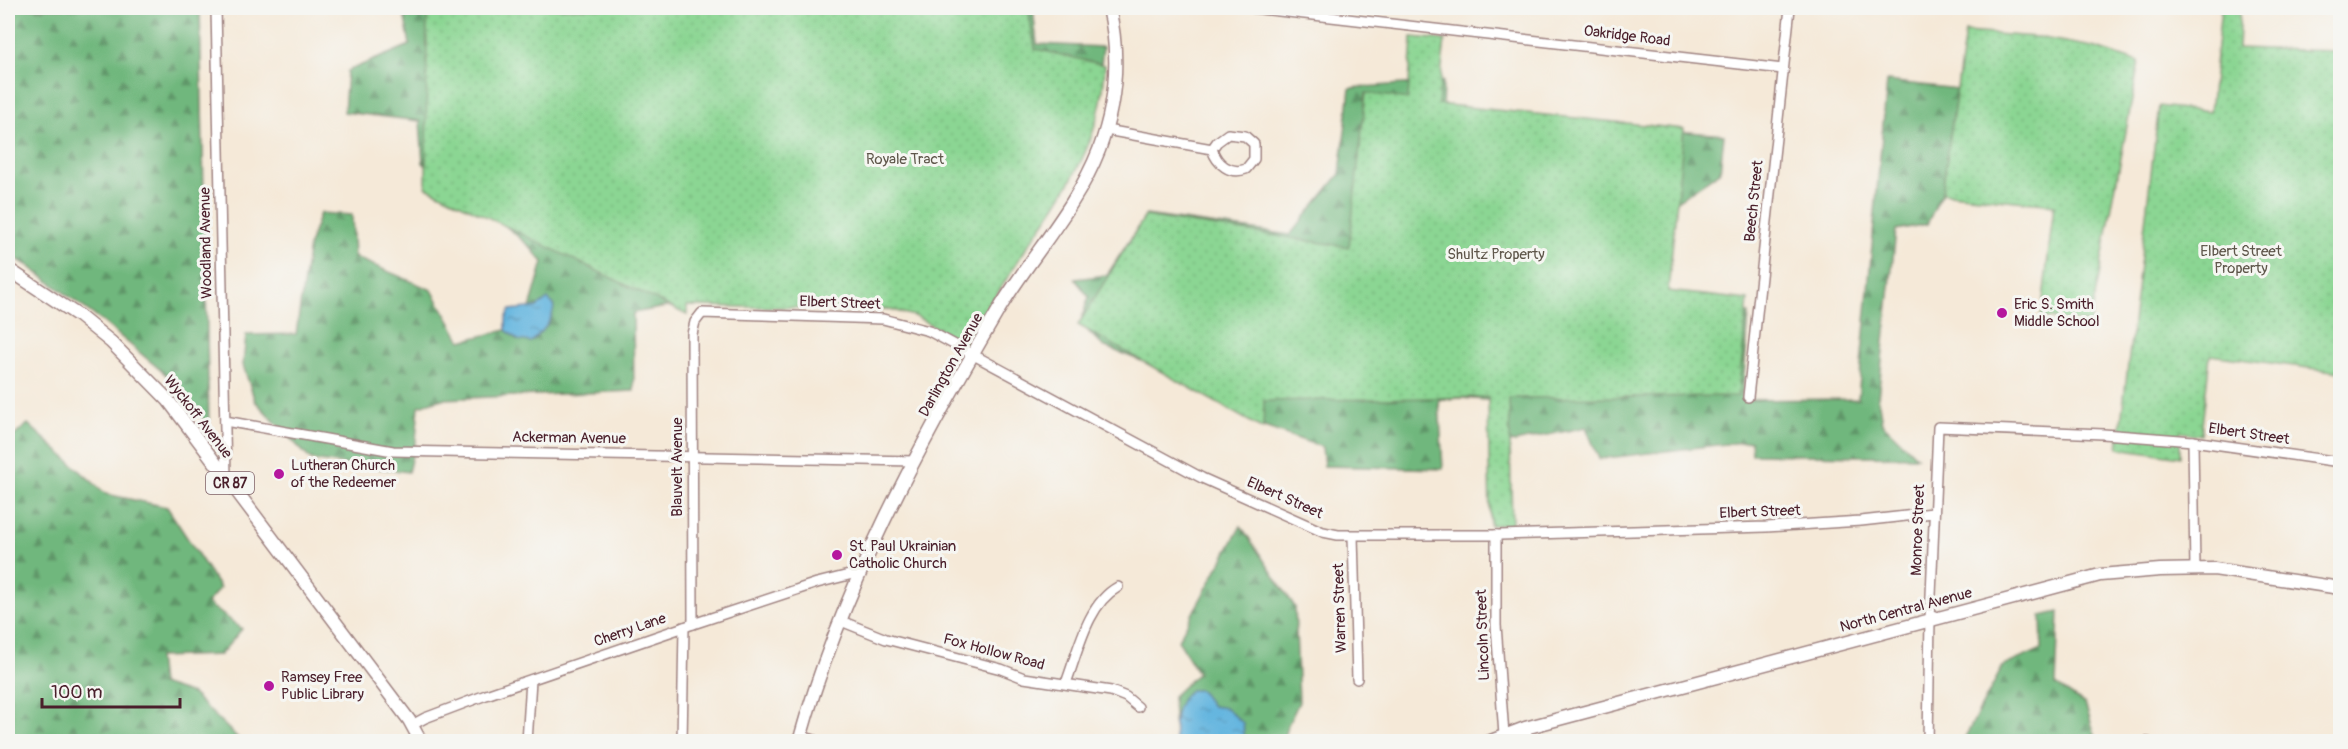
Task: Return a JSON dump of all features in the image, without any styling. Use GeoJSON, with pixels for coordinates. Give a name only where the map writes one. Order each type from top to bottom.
{"type":"FeatureCollection","features":[{"type":"Feature","properties":{"kind":"main road","name":"Darlington Avenue"},"geometry":{"type":"LineString","coordinates":[[800,739],[813,695],[861,572],[915,460],[973,354],[1008,296],[1088,174],[1106,129],[1114,93],[1115,44],[1108,8]]}},
{"type":"Feature","properties":{"kind":"main road","name":"Wyckoff Avenue"},"geometry":{"type":"LineString","coordinates":[[8,269],[79,316],[141,370],[177,410],[417,733]]}},
{"type":"Feature","properties":{"kind":"main road","name":"North Central Avenue"},"geometry":{"type":"LineString","coordinates":[[1488,741],[1526,728],[2100,575],[2195,568],[2214,569],[2340,588]]}},
{"type":"Feature","properties":{"kind":"street","name":"Woodland Avenue"},"geometry":{"type":"LineString","coordinates":[[216,8],[226,477]]}},
{"type":"Feature","properties":{"kind":"street","name":"Oakridge Road"},"geometry":{"type":"LineString","coordinates":[[1252,8],[1783,69]]}},
{"type":"Feature","properties":{"kind":"street","name":"Beech Street"},"geometry":{"type":"LineString","coordinates":[[1748,397],[1790,8]]}},
{"type":"Feature","properties":{"kind":"street"},"geometry":{"type":"LineString","coordinates":[[1106,129],[1212,148]]}},
{"type":"Feature","properties":{"kind":"street"},"geometry":{"type":"LineString","coordinates":[[1237,134],[1250,139],[1255,151],[1251,165],[1240,171],[1226,167],[1219,162],[1212,148],[1222,137],[1237,134]]}},
{"type":"Feature","properties":{"kind":"street","name":"Elbert Street"},"geometry":{"type":"LineString","coordinates":[[702,314],[883,319],[929,331],[1202,478],[1323,532],[1353,536],[1496,535],[1766,527],[1861,521],[1934,513]]}},
{"type":"Feature","properties":{"kind":"street","name":"Blauvelt Avenue"},"geometry":{"type":"LineString","coordinates":[[682,741],[689,625],[692,334],[695,322],[702,314]]}},
{"type":"Feature","properties":{"kind":"street","name":"Ackerman Avenue"},"geometry":{"type":"LineString","coordinates":[[225,421],[393,451],[915,460]]}},
{"type":"Feature","properties":{"kind":"street","name":"Elbert Street"},"geometry":{"type":"LineString","coordinates":[[1938,427],[2103,434],[2193,441],[2340,462]]}},
{"type":"Feature","properties":{"kind":"street","name":"Monroe Street"},"geometry":{"type":"LineString","coordinates":[[1928,741],[1930,619],[1938,427]]}},
{"type":"Feature","properties":{"kind":"street"},"geometry":{"type":"LineString","coordinates":[[2193,441],[2195,568]]}},
{"type":"Feature","properties":{"kind":"street","name":"Lincoln Street"},"geometry":{"type":"LineString","coordinates":[[1496,535],[1496,625],[1504,735]]}},
{"type":"Feature","properties":{"kind":"street","name":"Warren Street"},"geometry":{"type":"LineString","coordinates":[[1353,536],[1357,679]]}},
{"type":"Feature","properties":{"kind":"street","name":"Cherry Lane"},"geometry":{"type":"LineString","coordinates":[[417,733],[425,718],[689,625],[861,572]]}},
{"type":"Feature","properties":{"kind":"street"},"geometry":{"type":"LineString","coordinates":[[1066,683],[1098,604],[1107,592],[1118,587]]}},
{"type":"Feature","properties":{"kind":"street","name":"Fox Hollow Road"},"geometry":{"type":"LineString","coordinates":[[841,621],[886,639],[1001,669],[1024,678],[1111,691],[1126,697],[1138,707]]}},
{"type":"Feature","properties":{"kind":"street"},"geometry":{"type":"LineString","coordinates":[[526,741],[531,680]]}},
{"type":"Feature","properties":{"kind":"street"},"geometry":{"type":"LineString","coordinates":[[1526,728],[1529,741]]}},
{"type":"Feature","properties":{"kind":"street"},"geometry":{"type":"LineString","coordinates":[[800,739],[821,741]]}},
{"type":"Feature","properties":{"kind":"street"},"geometry":{"type":"LineString","coordinates":[[2143,741],[2148,741]]}},
{"type":"Feature","properties":{"kind":"green space"},"geometry":{"type":"Polygon","coordinates":[[[8,8],[200,8],[209,427],[176,383],[103,322],[27,265],[8,254],[8,8]]]}},
{"type":"Feature","properties":{"kind":"green space","name":"Royale Tract"},"geometry":{"type":"Polygon","coordinates":[[[403,8],[1033,8],[1037,44],[1103,47],[1099,82],[924,319],[891,309],[700,301],[633,313],[634,391],[442,399],[419,406],[416,440],[408,472],[311,460],[255,401],[243,365],[246,335],[296,334],[309,245],[320,213],[352,215],[354,257],[432,290],[461,341],[506,330],[518,340],[537,307],[530,308],[543,262],[528,245],[496,218],[455,192],[423,163],[420,121],[344,112],[347,71],[410,45],[403,8]]]}},
{"type":"Feature","properties":{"kind":"green space","name":"Royale Tract"},"geometry":{"type":"Polygon","coordinates":[[[427,8],[1028,8],[1035,49],[1105,65],[1103,92],[1098,116],[1081,162],[966,345],[917,317],[889,309],[687,306],[687,315],[426,187],[427,8]]]}},
{"type":"Feature","properties":{"kind":"green space","name":"Elbert Street Property"},"geometry":{"type":"Polygon","coordinates":[[[2221,8],[2240,8],[2238,48],[2339,51],[2340,39],[2340,372],[2210,355],[2201,435],[2180,432],[2180,457],[2118,448],[2159,106],[2210,112],[2221,8]]]}},
{"type":"Feature","properties":{"kind":"green space"},"geometry":{"type":"Polygon","coordinates":[[[1965,32],[2037,37],[2093,47],[2139,62],[2090,323],[2041,317],[2054,205],[1942,193],[1965,32]]]}},
{"type":"Feature","properties":{"kind":"green space","name":"Shultz Property"},"geometry":{"type":"Polygon","coordinates":[[[1412,37],[1445,40],[1438,104],[1684,129],[1668,291],[1748,300],[1738,396],[1509,398],[1512,525],[1490,525],[1488,397],[1264,401],[1263,429],[1078,325],[1145,216],[1349,247],[1366,93],[1408,99],[1412,37]]]}},
{"type":"Feature","properties":{"kind":"green space","name":"Shultz Property"},"geometry":{"type":"Polygon","coordinates":[[[1443,81],[1442,112],[1724,135],[1720,172],[1665,209],[1659,293],[1749,314],[1742,400],[1858,399],[1887,81],[1957,89],[1942,193],[1927,224],[1896,230],[1878,398],[1882,423],[1917,457],[1752,454],[1751,441],[1599,459],[1586,427],[1500,445],[1499,401],[1460,398],[1439,400],[1443,469],[1324,466],[1322,447],[1264,427],[1260,407],[1103,346],[1080,323],[1089,297],[1075,279],[1107,275],[1146,215],[1290,235],[1340,174],[1350,88],[1443,81]]]}},
{"type":"Feature","properties":{"kind":"green space"},"geometry":{"type":"Polygon","coordinates":[[[28,424],[106,494],[167,507],[220,588],[207,603],[242,629],[220,655],[158,657],[161,684],[192,694],[238,738],[235,741],[182,741],[161,737],[159,742],[10,741],[8,441],[28,424]]]}},
{"type":"Feature","properties":{"kind":"green space"},"geometry":{"type":"Polygon","coordinates":[[[1241,526],[1295,607],[1299,702],[1286,729],[1284,741],[1175,741],[1173,696],[1198,673],[1178,640],[1241,526]]]}},
{"type":"Feature","properties":{"kind":"green space"},"geometry":{"type":"Polygon","coordinates":[[[2059,612],[2056,685],[2085,704],[2097,741],[1963,741],[2003,666],[2042,649],[2041,616],[2059,612]]]}},
{"type":"Feature","properties":{"kind":"water"},"geometry":{"type":"Polygon","coordinates":[[[548,299],[554,305],[552,316],[531,342],[518,340],[506,330],[506,319],[510,310],[537,307],[548,299]]]}},
{"type":"Feature","properties":{"kind":"water"},"geometry":{"type":"Polygon","coordinates":[[[1190,690],[1200,690],[1212,706],[1226,708],[1243,723],[1245,741],[1175,741],[1175,720],[1178,707],[1190,690]]]}},
{"type":"Feature","properties":{"kind":"place","name":"Eric S. Smith Middle School"},"geometry":{"type":"Point","coordinates":[2002,313]}},
{"type":"Feature","properties":{"kind":"place","name":"Lutheran Church of the Redeemer"},"geometry":{"type":"Point","coordinates":[279,474]}},
{"type":"Feature","properties":{"kind":"place","name":"St. Paul Ukrainian Catholic Church"},"geometry":{"type":"Point","coordinates":[837,555]}},
{"type":"Feature","properties":{"kind":"place","name":"Ramsey Free Public Library"},"geometry":{"type":"Point","coordinates":[269,686]}}]}
